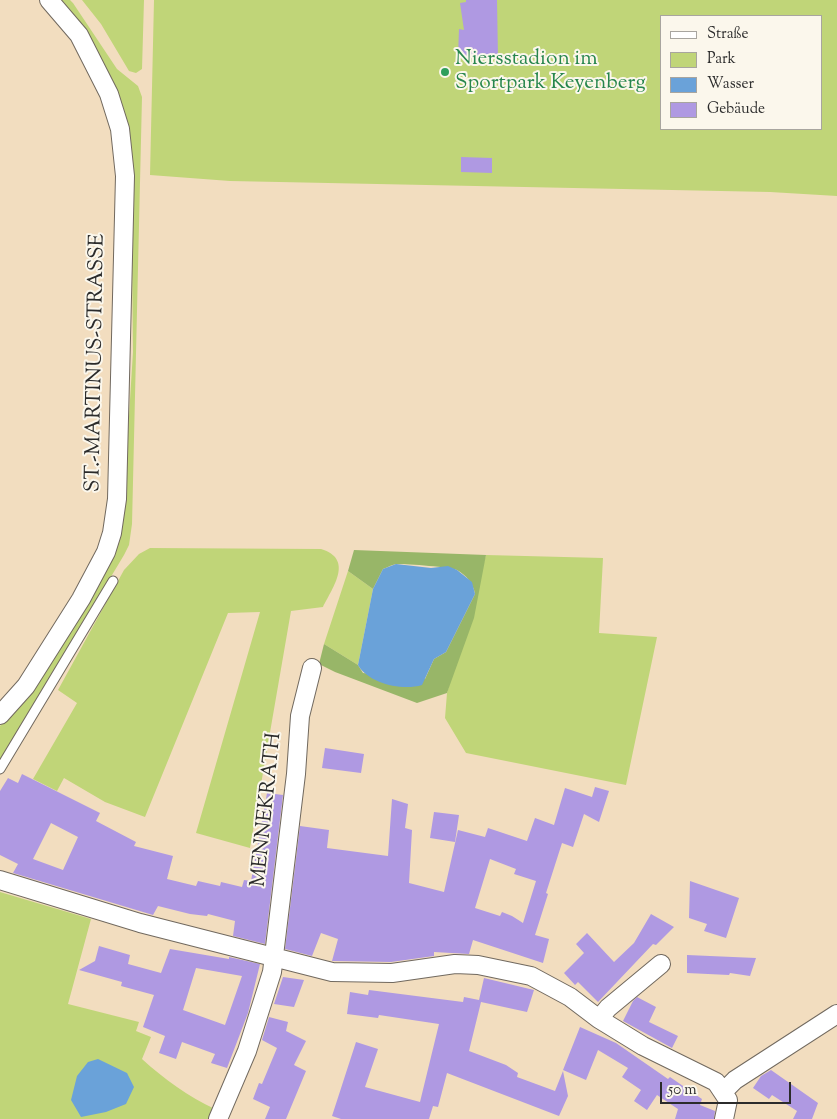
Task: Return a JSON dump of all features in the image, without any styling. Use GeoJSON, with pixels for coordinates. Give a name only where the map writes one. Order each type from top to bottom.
{"type":"FeatureCollection","features":[{"type":"Feature","properties":{"kind":"street","name":"ST.-MARTINUS-STRASSE"},"geometry":{"type":"LineString","coordinates":[[0,714],[26,686],[81,600],[106,552],[112,533],[117,499],[125,176],[120,129],[109,94],[79,35],[49,0]]}},
{"type":"Feature","properties":{"kind":"street","name":"MENNEKRATH"},"geometry":{"type":"LineString","coordinates":[[218,1119],[247,1051],[266,994],[273,958],[295,783],[300,716],[312,668]]}},
{"type":"Feature","properties":{"kind":"street"},"geometry":{"type":"LineString","coordinates":[[0,880],[140,923],[332,972],[392,974],[455,964],[507,969],[531,976],[570,997],[599,1019],[643,1046],[716,1082],[728,1100],[724,1119]]}},
{"type":"Feature","properties":{"kind":"street"},"geometry":{"type":"LineString","coordinates":[[599,1019],[608,1008],[661,964]]}},
{"type":"Feature","properties":{"kind":"street"},"geometry":{"type":"LineString","coordinates":[[724,1092],[735,1080],[837,1014]]}},
{"type":"Feature","properties":{"kind":"lane"},"geometry":{"type":"LineString","coordinates":[[0,769],[113,581]]}},
{"type":"Feature","properties":{"kind":"green space"},"geometry":{"type":"Polygon","coordinates":[[[58,0],[70,0],[73,3],[117,69],[138,86],[142,97],[132,524],[129,545],[124,555],[0,762],[0,726],[24,702],[88,601],[126,464],[133,352],[131,159],[58,0]]]}},
{"type":"Feature","properties":{"kind":"green space"},"geometry":{"type":"Polygon","coordinates":[[[82,0],[144,0],[142,69],[136,73],[129,71],[101,24],[82,0]]]}},
{"type":"Feature","properties":{"kind":"green space","name":"Niersstadion im Sportpark Keyenberg"},"geometry":{"type":"Polygon","coordinates":[[[154,0],[837,0],[837,196],[770,192],[230,181],[150,175],[154,0]]]}},
{"type":"Feature","properties":{"kind":"green space"},"geometry":{"type":"Polygon","coordinates":[[[150,548],[321,549],[337,559],[339,566],[338,574],[323,607],[291,611],[250,848],[196,833],[260,612],[228,613],[145,817],[105,802],[64,778],[57,791],[33,779],[77,703],[58,690],[124,570],[139,554],[150,548]]]}},
{"type":"Feature","properties":{"kind":"green space"},"geometry":{"type":"Polygon","coordinates":[[[354,550],[486,555],[474,618],[447,693],[417,703],[335,672],[319,664],[324,644],[358,665],[363,673],[425,679],[434,659],[446,652],[475,594],[469,580],[457,570],[403,564],[394,564],[383,569],[373,589],[348,571],[354,550]]]}},
{"type":"Feature","properties":{"kind":"green space"},"geometry":{"type":"Polygon","coordinates":[[[486,555],[603,558],[599,633],[657,637],[626,785],[466,753],[445,718],[447,693],[486,555]]]}},
{"type":"Feature","properties":{"kind":"green space"},"geometry":{"type":"Polygon","coordinates":[[[348,571],[373,589],[358,665],[324,644],[348,571]]]}},
{"type":"Feature","properties":{"kind":"green space"},"geometry":{"type":"Polygon","coordinates":[[[0,892],[91,919],[68,1004],[139,1022],[136,1031],[151,1037],[142,1059],[177,1087],[215,1109],[211,1119],[0,1119],[0,892]]]}},
{"type":"Feature","properties":{"kind":"water"},"geometry":{"type":"Polygon","coordinates":[[[396,564],[431,568],[448,566],[457,570],[472,582],[475,594],[446,652],[434,659],[422,685],[414,687],[396,686],[378,681],[363,672],[358,665],[373,589],[383,569],[396,564]]]}},
{"type":"Feature","properties":{"kind":"water"},"geometry":{"type":"Polygon","coordinates":[[[98,1059],[127,1073],[134,1087],[126,1104],[106,1112],[81,1117],[71,1100],[77,1076],[88,1062],[98,1059]]]}},
{"type":"Feature","properties":{"kind":"building"},"geometry":{"type":"Polygon","coordinates":[[[466,0],[497,0],[498,58],[458,57],[459,29],[464,30],[460,3],[466,2],[466,0]]]}},
{"type":"Feature","properties":{"kind":"building"},"geometry":{"type":"Polygon","coordinates":[[[461,157],[492,158],[492,173],[461,172],[461,157]]]}},
{"type":"Feature","properties":{"kind":"building"},"geometry":{"type":"Polygon","coordinates":[[[325,748],[364,754],[361,773],[322,768],[325,748]]]}},
{"type":"Feature","properties":{"kind":"building"},"geometry":{"type":"Polygon","coordinates":[[[22,774],[100,813],[96,821],[136,842],[134,846],[173,856],[167,879],[196,886],[198,881],[220,886],[221,882],[242,887],[244,880],[251,881],[267,793],[283,795],[265,944],[233,936],[235,921],[208,914],[207,916],[190,914],[158,906],[153,915],[13,873],[18,864],[0,855],[0,791],[8,778],[18,783],[22,774]],[[51,823],[33,859],[63,870],[78,837],[51,823]]]}},
{"type":"Feature","properties":{"kind":"building"},"geometry":{"type":"Polygon","coordinates":[[[595,787],[609,791],[599,822],[584,814],[573,847],[562,843],[535,935],[549,939],[543,963],[473,940],[469,954],[434,952],[434,956],[391,962],[332,961],[338,939],[321,933],[312,956],[285,949],[300,826],[329,830],[327,848],[388,856],[392,799],[408,804],[405,828],[412,830],[409,883],[444,892],[458,830],[485,837],[488,828],[527,841],[535,818],[554,825],[565,788],[592,797],[595,787]],[[490,859],[475,908],[500,916],[502,912],[523,923],[536,881],[514,874],[516,869],[490,859]]]}},
{"type":"Feature","properties":{"kind":"building"},"geometry":{"type":"Polygon","coordinates":[[[434,812],[459,815],[455,842],[430,838],[434,812]]]}},
{"type":"Feature","properties":{"kind":"building"},"geometry":{"type":"Polygon","coordinates":[[[690,881],[739,898],[726,938],[704,931],[707,924],[689,918],[690,881]]]}},
{"type":"Feature","properties":{"kind":"building"},"geometry":{"type":"Polygon","coordinates":[[[651,914],[674,927],[656,945],[653,944],[598,1002],[578,982],[575,985],[564,973],[584,953],[576,944],[587,933],[614,962],[634,943],[651,914]]]}},
{"type":"Feature","properties":{"kind":"building"},"geometry":{"type":"Polygon","coordinates":[[[99,946],[130,955],[128,964],[161,973],[170,949],[229,959],[229,957],[260,964],[248,1013],[227,1068],[211,1063],[215,1054],[182,1042],[176,1059],[159,1053],[165,1036],[143,1027],[154,995],[121,986],[122,982],[79,970],[95,961],[99,946]],[[196,968],[183,1010],[225,1025],[242,976],[196,968]]]}},
{"type":"Feature","properties":{"kind":"building"},"geometry":{"type":"Polygon","coordinates":[[[687,955],[756,958],[750,976],[730,973],[729,975],[687,973],[687,955]]]}},
{"type":"Feature","properties":{"kind":"building"},"geometry":{"type":"Polygon","coordinates":[[[283,977],[304,980],[294,1007],[274,1004],[283,977]]]}},
{"type":"Feature","properties":{"kind":"building"},"geometry":{"type":"Polygon","coordinates":[[[484,978],[534,990],[527,1012],[481,1002],[469,1051],[506,1065],[518,1073],[517,1077],[555,1091],[563,1071],[568,1096],[559,1116],[447,1073],[438,1107],[433,1106],[429,1119],[341,1119],[332,1116],[356,1042],[378,1049],[365,1087],[420,1102],[439,1024],[379,1015],[378,1018],[347,1014],[350,992],[368,995],[369,990],[463,1002],[464,997],[479,1000],[484,978]]]}},
{"type":"Feature","properties":{"kind":"building"},"geometry":{"type":"Polygon","coordinates":[[[637,997],[656,1007],[649,1022],[678,1036],[672,1048],[623,1021],[637,997]]]}},
{"type":"Feature","properties":{"kind":"building"},"geometry":{"type":"Polygon","coordinates":[[[269,1017],[288,1022],[286,1031],[306,1041],[294,1065],[306,1071],[286,1119],[265,1119],[270,1107],[253,1099],[259,1083],[262,1084],[277,1048],[262,1040],[269,1017]]]}},
{"type":"Feature","properties":{"kind":"building"},"geometry":{"type":"Polygon","coordinates":[[[580,1027],[616,1043],[668,1079],[670,1077],[702,1099],[700,1105],[715,1111],[714,1119],[675,1119],[678,1109],[657,1095],[647,1110],[634,1101],[641,1090],[622,1077],[628,1068],[598,1050],[586,1080],[563,1070],[580,1027]]]}},
{"type":"Feature","properties":{"kind":"building"},"geometry":{"type":"Polygon","coordinates":[[[771,1070],[818,1103],[812,1119],[793,1119],[797,1111],[772,1095],[769,1099],[753,1088],[761,1076],[771,1070]]]}},
{"type":"Feature","properties":{"kind":"place","name":"Niersstadion im Sportpark Keyenberg"},"geometry":{"type":"Point","coordinates":[445,72]}}]}
